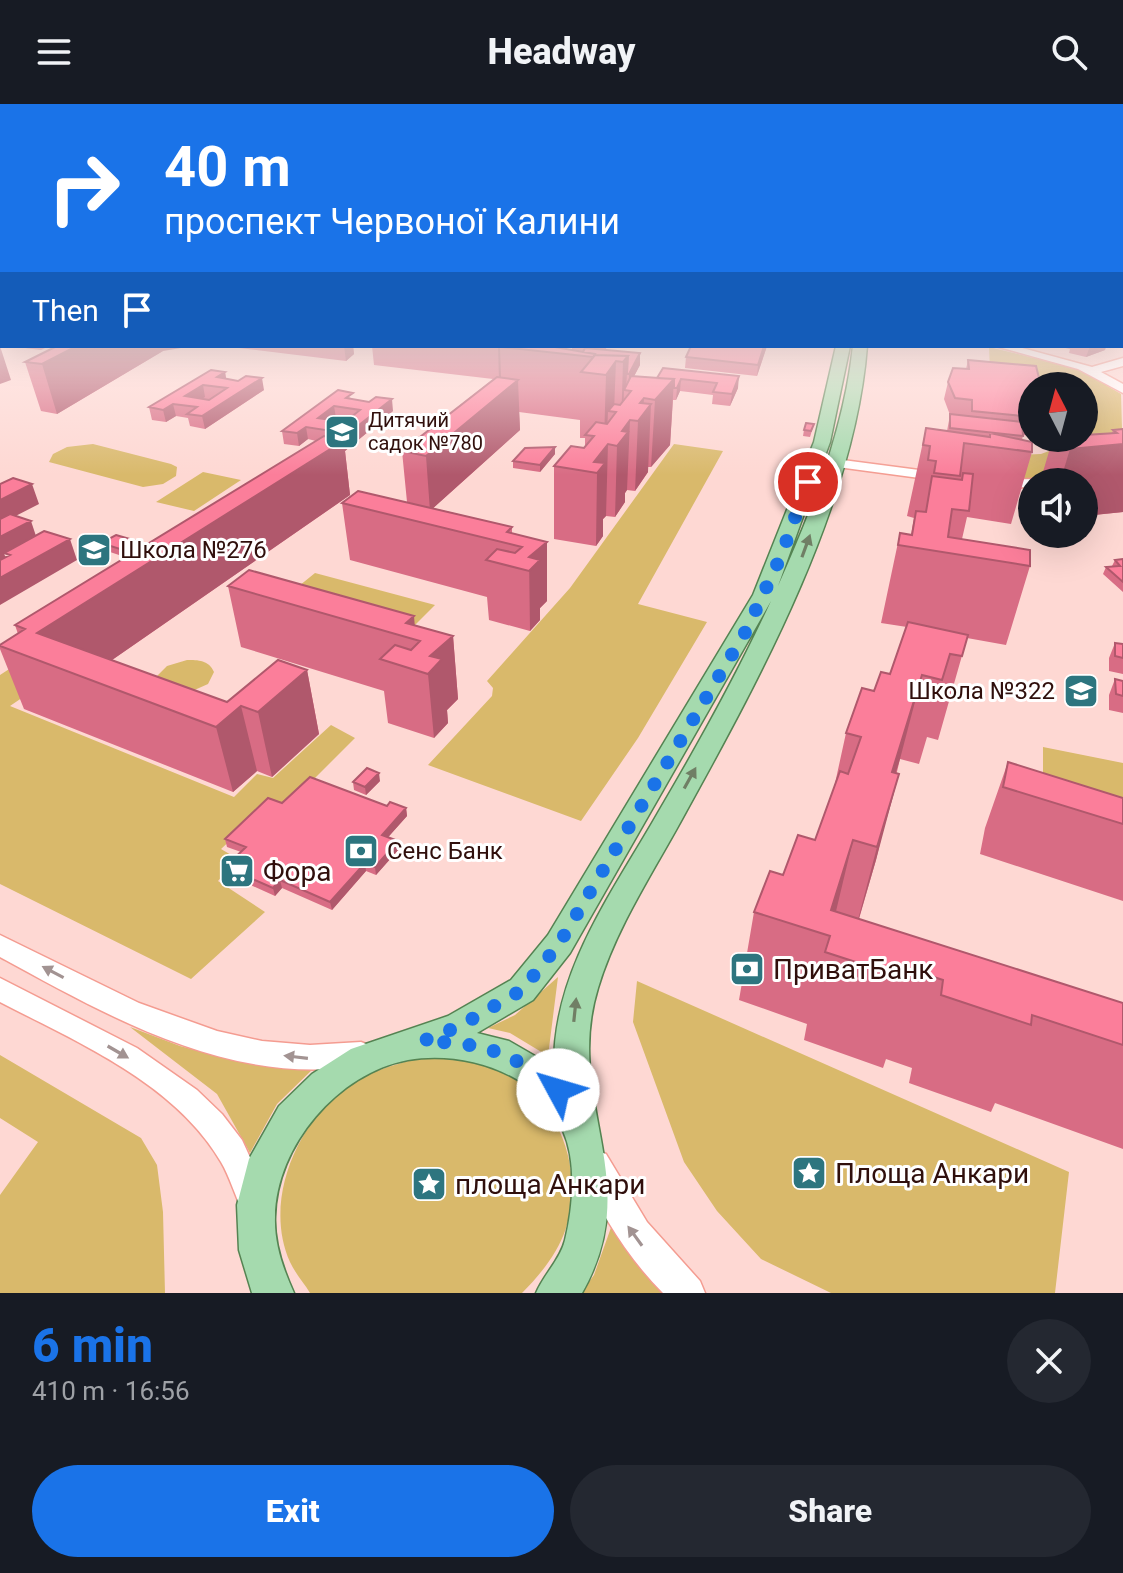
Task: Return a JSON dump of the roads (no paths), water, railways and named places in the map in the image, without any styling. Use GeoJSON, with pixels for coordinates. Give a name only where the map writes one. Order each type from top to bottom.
{"type":"FeatureCollection","features":[{"type":"Feature","properties":{"kind":"main road"},"geometry":{"type":"LineString","coordinates":[[261,1281],[256,1205],[269,1155],[295,1112],[331,1077],[373,1054],[423,1041],[460,1026],[522,990],[559,944],[746,631],[764,595],[822,442],[839,364]]}},
{"type":"Feature","properties":{"kind":"main road"},"geometry":{"type":"LineString","coordinates":[[557,1293],[569,1278],[590,1228],[590,1155],[577,1115],[569,1070],[575,998],[595,950],[768,635],[802,558],[835,463],[852,399],[857,364]]}},
{"type":"Feature","properties":{"kind":"main road"},"geometry":{"type":"LineString","coordinates":[[423,1041],[473,1043],[520,1060],[558,1090],[577,1115]]}},
{"type":"Feature","properties":{"kind":"street"},"geometry":{"type":"LineString","coordinates":[[1073,364],[1094,370],[1123,389]]}},
{"type":"Feature","properties":{"kind":"street"},"geometry":{"type":"LineString","coordinates":[[1094,370],[1114,364]]}},
{"type":"Feature","properties":{"kind":"street"},"geometry":{"type":"LineString","coordinates":[[835,463],[972,481],[1018,483]]}},
{"type":"Feature","properties":{"kind":"street"},"geometry":{"type":"LineString","coordinates":[[0,945],[153,1022],[226,1049],[318,1060],[373,1054]]}},
{"type":"Feature","properties":{"kind":"street"},"geometry":{"type":"LineString","coordinates":[[0,989],[123,1055],[185,1099],[230,1149],[256,1205]]}},
{"type":"Feature","properties":{"kind":"street"},"geometry":{"type":"LineString","coordinates":[[590,1155],[622,1218],[654,1263],[688,1293]]}},
{"type":"Feature","properties":{"kind":"place","name":"Дитячий садок №780"},"geometry":{"type":"Point","coordinates":[342,432]}},
{"type":"Feature","properties":{"kind":"place","name":"Школа №276"},"geometry":{"type":"Point","coordinates":[94,550]}},
{"type":"Feature","properties":{"kind":"place","name":"Школа №322"},"geometry":{"type":"Point","coordinates":[1081,691]}},
{"type":"Feature","properties":{"kind":"place","name":"Сенс Банк"},"geometry":{"type":"Point","coordinates":[361,851]}},
{"type":"Feature","properties":{"kind":"place","name":"Фора"},"geometry":{"type":"Point","coordinates":[237,871]}},
{"type":"Feature","properties":{"kind":"place","name":"ПриватБанк"},"geometry":{"type":"Point","coordinates":[747,969]}},
{"type":"Feature","properties":{"kind":"place","name":"Площа Анкари"},"geometry":{"type":"Point","coordinates":[809,1173]}},
{"type":"Feature","properties":{"kind":"place","name":"площа Анкари"},"geometry":{"type":"Point","coordinates":[429,1184]}}]}
